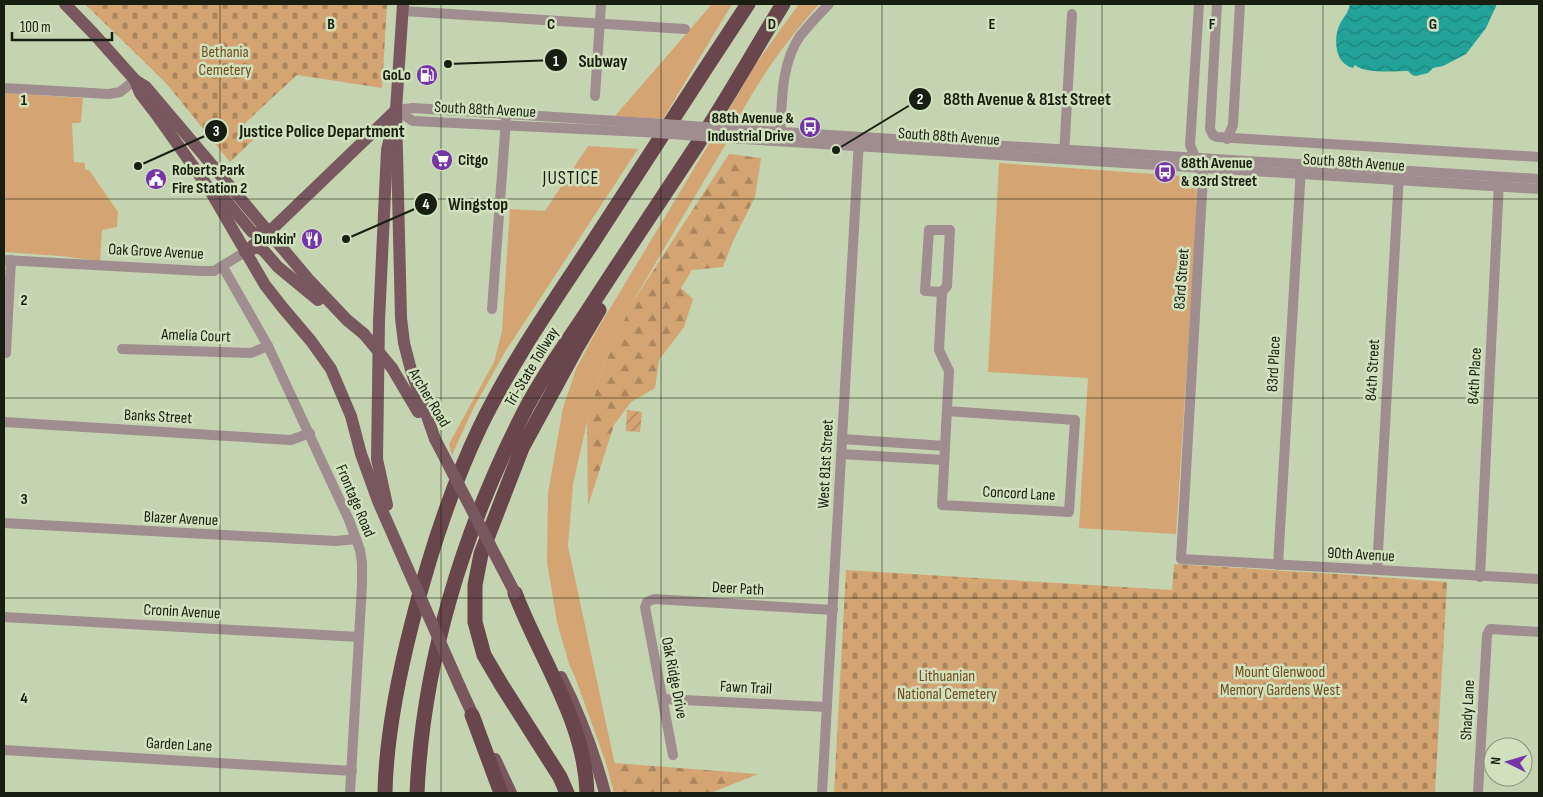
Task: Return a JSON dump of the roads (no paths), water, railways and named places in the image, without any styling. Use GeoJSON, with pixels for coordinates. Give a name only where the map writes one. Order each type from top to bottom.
{"type":"FeatureCollection","features":[{"type":"Feature","properties":{"kind":"highway","name":"Tri-State Tollway"},"geometry":{"type":"LineString","coordinates":[[385,793],[392,721],[399,680],[425,571],[458,476],[481,425],[555,299],[748,4]]}},
{"type":"Feature","properties":{"kind":"highway","name":"Tri-State Tollway"},"geometry":{"type":"LineString","coordinates":[[418,793],[423,732],[436,654],[457,576],[488,486],[523,414],[565,344],[697,146],[783,4]]}},
{"type":"Feature","properties":{"kind":"highway"},"geometry":{"type":"LineString","coordinates":[[567,793],[560,778],[484,655],[475,622],[475,585],[481,554],[522,448],[577,347],[624,270],[640,229]]}},
{"type":"Feature","properties":{"kind":"highway"},"geometry":{"type":"LineString","coordinates":[[515,593],[527,624],[571,718],[583,766],[586,793]]}},
{"type":"Feature","properties":{"kind":"highway"},"geometry":{"type":"LineString","coordinates":[[472,715],[501,793]]}},
{"type":"Feature","properties":{"kind":"main road","name":"Archer Road"},"geometry":{"type":"LineString","coordinates":[[65,4],[135,80],[146,87],[310,281],[347,320],[364,334],[392,368],[436,439],[515,593],[531,619],[583,724],[596,756],[605,793]]}},
{"type":"Feature","properties":{"kind":"main road"},"geometry":{"type":"LineString","coordinates":[[403,7],[396,110],[401,318],[404,344],[411,370],[436,439]]}},
{"type":"Feature","properties":{"kind":"main road","name":"Archer Road"},"geometry":{"type":"LineString","coordinates":[[135,80],[140,93],[216,200],[265,285],[332,369],[351,416],[371,484],[398,543]]}},
{"type":"Feature","properties":{"kind":"main road"},"geometry":{"type":"LineString","coordinates":[[396,110],[387,150],[379,321],[377,450],[379,475],[398,543],[407,567],[472,715],[511,793]]}},
{"type":"Feature","properties":{"kind":"main road","name":"Oak Grove Avenue"},"geometry":{"type":"LineString","coordinates":[[245,252],[268,233],[396,110]]}},
{"type":"Feature","properties":{"kind":"main road"},"geometry":{"type":"LineString","coordinates":[[358,146],[369,143],[376,144],[387,150]]}},
{"type":"Feature","properties":{"kind":"main road"},"geometry":{"type":"LineString","coordinates":[[187,157],[213,184],[252,232],[258,234],[268,233]]}},
{"type":"Feature","properties":{"kind":"main road"},"geometry":{"type":"LineString","coordinates":[[245,252],[258,247],[264,251],[278,267],[328,308],[347,320]]}},
{"type":"Feature","properties":{"kind":"street"},"geometry":{"type":"LineString","coordinates":[[595,96],[601,4]]}},
{"type":"Feature","properties":{"kind":"street"},"geometry":{"type":"LineString","coordinates":[[780,136],[783,86],[788,62],[799,38],[828,4]]}},
{"type":"Feature","properties":{"kind":"street","name":"83rd Street"},"geometry":{"type":"LineString","coordinates":[[1181,559],[1203,187],[1203,176],[1190,145],[1199,4]]}},
{"type":"Feature","properties":{"kind":"street"},"geometry":{"type":"LineString","coordinates":[[1217,4],[1210,129],[1213,135],[1227,139],[1539,157]]}},
{"type":"Feature","properties":{"kind":"street"},"geometry":{"type":"LineString","coordinates":[[1227,139],[1233,125],[1240,4]]}},
{"type":"Feature","properties":{"kind":"street"},"geometry":{"type":"LineString","coordinates":[[403,7],[685,29]]}},
{"type":"Feature","properties":{"kind":"street"},"geometry":{"type":"LineString","coordinates":[[1064,154],[1072,14]]}},
{"type":"Feature","properties":{"kind":"street"},"geometry":{"type":"LineString","coordinates":[[4,88],[109,94],[120,92],[135,80]]}},
{"type":"Feature","properties":{"kind":"street","name":"South 88th Avenue"},"geometry":{"type":"LineString","coordinates":[[396,110],[413,108],[649,123],[730,133]]}},
{"type":"Feature","properties":{"kind":"street","name":"South 88th Avenue"},"geometry":{"type":"LineString","coordinates":[[396,110],[413,121],[506,127],[730,133],[1064,154],[1200,168],[1300,169]]}},
{"type":"Feature","properties":{"kind":"street"},"geometry":{"type":"LineString","coordinates":[[492,309],[506,114]]}},
{"type":"Feature","properties":{"kind":"street","name":"West 81st Street"},"geometry":{"type":"LineString","coordinates":[[822,793],[859,141]]}},
{"type":"Feature","properties":{"kind":"street","name":"South 88th Avenue"},"geometry":{"type":"LineString","coordinates":[[1064,154],[1195,157],[1300,169],[1499,182],[1539,180]]}},
{"type":"Feature","properties":{"kind":"street","name":"83rd Place"},"geometry":{"type":"LineString","coordinates":[[1278,565],[1300,169]]}},
{"type":"Feature","properties":{"kind":"street","name":"84th Street"},"geometry":{"type":"LineString","coordinates":[[1377,570],[1399,176]]}},
{"type":"Feature","properties":{"kind":"street","name":"South 88th Avenue"},"geometry":{"type":"LineString","coordinates":[[1499,182],[1539,190]]}},
{"type":"Feature","properties":{"kind":"street","name":"84th Place"},"geometry":{"type":"LineString","coordinates":[[1480,576],[1499,182]]}},
{"type":"Feature","properties":{"kind":"street","name":"Concord Lane"},"geometry":{"type":"LineString","coordinates":[[942,292],[925,290],[929,230],[950,230],[947,286],[942,292],[939,350],[949,372],[942,505],[1069,512],[1075,420],[947,411]]}},
{"type":"Feature","properties":{"kind":"street","name":"Oak Grove Avenue"},"geometry":{"type":"LineString","coordinates":[[7,260],[201,272],[214,271],[223,267],[245,252]]}},
{"type":"Feature","properties":{"kind":"street"},"geometry":{"type":"LineString","coordinates":[[6,353],[7,260]]}},
{"type":"Feature","properties":{"kind":"street","name":"Frontage Road"},"geometry":{"type":"LineString","coordinates":[[223,267],[268,346],[310,433],[356,539],[362,563],[350,793]]}},
{"type":"Feature","properties":{"kind":"street","name":"Amelia Court"},"geometry":{"type":"LineString","coordinates":[[122,349],[250,353],[268,346]]}},
{"type":"Feature","properties":{"kind":"street","name":"Banks Street"},"geometry":{"type":"LineString","coordinates":[[4,422],[291,440],[310,433]]}},
{"type":"Feature","properties":{"kind":"street"},"geometry":{"type":"LineString","coordinates":[[842,439],[945,446]]}},
{"type":"Feature","properties":{"kind":"street"},"geometry":{"type":"LineString","coordinates":[[841,454],[944,460]]}},
{"type":"Feature","properties":{"kind":"street","name":"Blazer Avenue"},"geometry":{"type":"LineString","coordinates":[[4,523],[336,541],[356,539]]}},
{"type":"Feature","properties":{"kind":"street","name":"90th Avenue"},"geometry":{"type":"LineString","coordinates":[[1181,559],[1539,579]]}},
{"type":"Feature","properties":{"kind":"street","name":"Deer Path"},"geometry":{"type":"LineString","coordinates":[[645,607],[647,602],[654,599],[833,610]]}},
{"type":"Feature","properties":{"kind":"street","name":"Oak Ridge Drive"},"geometry":{"type":"LineString","coordinates":[[645,607],[673,755]]}},
{"type":"Feature","properties":{"kind":"street","name":"Cronin Avenue"},"geometry":{"type":"LineString","coordinates":[[4,616],[359,637]]}},
{"type":"Feature","properties":{"kind":"street","name":"Shady Lane"},"geometry":{"type":"LineString","coordinates":[[1478,793],[1487,641],[1490,629],[1539,632]]}},
{"type":"Feature","properties":{"kind":"street","name":"Fawn Trail"},"geometry":{"type":"LineString","coordinates":[[663,699],[827,707]]}},
{"type":"Feature","properties":{"kind":"street","name":"Garden Lane"},"geometry":{"type":"LineString","coordinates":[[4,750],[352,771]]}},
{"type":"Feature","properties":{"kind":"water"},"geometry":{"type":"Polygon","coordinates":[[[1350,4],[1497,4],[1486,28],[1466,54],[1443,66],[1433,68],[1428,73],[1416,76],[1408,71],[1372,71],[1355,65],[1353,68],[1341,60],[1337,50],[1336,38],[1350,4]]]}},
{"type":"Feature","properties":{"kind":"place","name":"Subway"},"geometry":{"type":"Point","coordinates":[448,64]}},
{"type":"Feature","properties":{"kind":"place","name":"GoLo"},"geometry":{"type":"Point","coordinates":[427,75]}},
{"type":"Feature","properties":{"kind":"place","name":"88th Avenue & Industrial Drive"},"geometry":{"type":"Point","coordinates":[810,127]}},
{"type":"Feature","properties":{"kind":"place","name":"88th Avenue & 81st Street"},"geometry":{"type":"Point","coordinates":[836,150]}},
{"type":"Feature","properties":{"kind":"place","name":"Citgo"},"geometry":{"type":"Point","coordinates":[442,160]}},
{"type":"Feature","properties":{"kind":"place","name":"Justice Police Department"},"geometry":{"type":"Point","coordinates":[138,166]}},
{"type":"Feature","properties":{"kind":"place","name":"88th Avenue & 83rd Street"},"geometry":{"type":"Point","coordinates":[1165,172]}},
{"type":"Feature","properties":{"kind":"place","name":"Roberts Park Fire Station 2"},"geometry":{"type":"Point","coordinates":[156,179]}},
{"type":"Feature","properties":{"kind":"place","name":"Dunkin'"},"geometry":{"type":"Point","coordinates":[312,239]}},
{"type":"Feature","properties":{"kind":"place","name":"Wingstop"},"geometry":{"type":"Point","coordinates":[346,239]}},
{"type":"Feature","properties":{"kind":"district","name":"JUSTICE"},"geometry":{"type":"Point","coordinates":[571,178]}},
{"type":"Feature","properties":{"kind":"park label","name":"Bethania Cemetery"},"geometry":{"type":"Point","coordinates":[225,61]}},
{"type":"Feature","properties":{"kind":"park label","name":"Mount Glenwood Memory Gardens West"},"geometry":{"type":"Point","coordinates":[1280,681]}},
{"type":"Feature","properties":{"kind":"park label","name":"Lithuanian National Cemetery"},"geometry":{"type":"Point","coordinates":[947,685]}}]}
